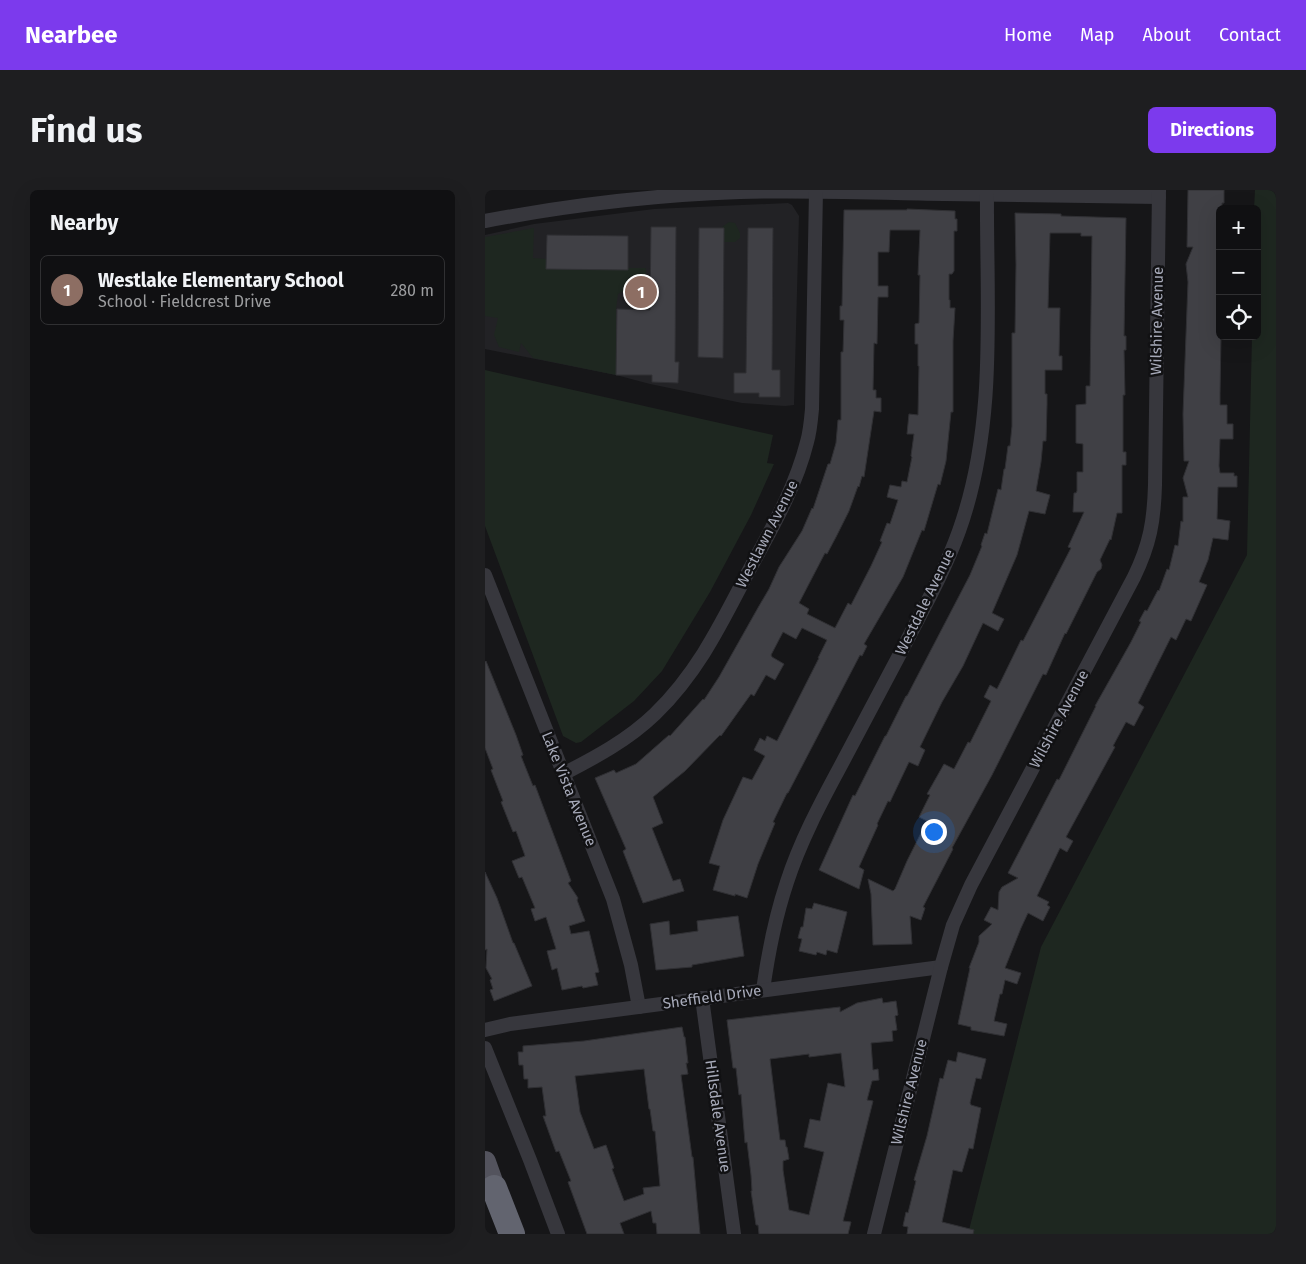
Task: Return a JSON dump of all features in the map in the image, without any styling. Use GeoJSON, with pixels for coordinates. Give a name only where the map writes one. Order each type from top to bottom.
{"type":"FeatureCollection","features":[{"type":"Feature","properties":{"kind":"highway"},"geometry":{"type":"LineString","coordinates":[[494,1188],[512,1234]]}},
{"type":"Feature","properties":{"kind":"main road"},"geometry":{"type":"LineString","coordinates":[[485,1162],[509,1234]]}},
{"type":"Feature","properties":{"kind":"street","name":"Westlawn Avenue"},"geometry":{"type":"LineString","coordinates":[[563,774],[614,747],[653,716],[674,695],[709,646],[784,504],[797,475],[807,442],[812,409],[816,191]]}},
{"type":"Feature","properties":{"kind":"street"},"geometry":{"type":"LineString","coordinates":[[485,221],[546,210],[645,198],[741,192],[1159,194]]}},
{"type":"Feature","properties":{"kind":"street","name":"Westdale Avenue"},"geometry":{"type":"LineString","coordinates":[[763,990],[771,937],[778,910],[798,854],[822,802],[937,583],[959,532],[967,506],[980,453],[986,404],[987,192]]}},
{"type":"Feature","properties":{"kind":"street","name":"Wilshire Avenue"},"geometry":{"type":"LineString","coordinates":[[874,1234],[941,967],[961,904],[1134,577],[1151,531],[1155,485],[1159,194]]}},
{"type":"Feature","properties":{"kind":"street","name":"Lake Vista Avenue"},"geometry":{"type":"LineString","coordinates":[[485,575],[613,899],[631,965],[639,1006]]}},
{"type":"Feature","properties":{"kind":"street","name":"Sheffield Drive"},"geometry":{"type":"LineString","coordinates":[[485,1030],[500,1025],[941,967]]}},
{"type":"Feature","properties":{"kind":"street","name":"Hillsdale Avenue"},"geometry":{"type":"LineString","coordinates":[[702,998],[734,1234]]}},
{"type":"Feature","properties":{"kind":"street"},"geometry":{"type":"LineString","coordinates":[[485,1048],[531,1160],[558,1234]]}},
{"type":"Feature","properties":{"kind":"shaded area"},"geometry":{"type":"Polygon","coordinates":[[[1255,190],[1276,190],[1276,1234],[968,1234],[1041,947],[1247,555],[1252,340],[1261,340],[1261,205],[1254,205],[1255,190]]]}},
{"type":"Feature","properties":{"kind":"shaded area"},"geometry":{"type":"Polygon","coordinates":[[[788,203],[792,205],[799,216],[794,405],[742,403],[485,349],[485,235],[534,224],[654,209],[788,203]]]}},
{"type":"Feature","properties":{"kind":"shaded area"},"geometry":{"type":"Polygon","coordinates":[[[729,222],[735,223],[740,233],[740,238],[735,242],[724,242],[724,228],[722,227],[729,222]]]}},
{"type":"Feature","properties":{"kind":"shaded area"},"geometry":{"type":"Polygon","coordinates":[[[534,228],[533,258],[547,259],[548,269],[628,270],[628,268],[646,268],[645,293],[624,291],[618,294],[616,309],[616,375],[533,358],[521,343],[519,352],[499,347],[494,335],[498,318],[485,316],[485,237],[534,228]]]}},
{"type":"Feature","properties":{"kind":"shaded area"},"geometry":{"type":"Polygon","coordinates":[[[485,370],[773,435],[767,463],[774,464],[751,515],[710,592],[662,671],[634,701],[581,742],[576,743],[563,736],[485,526],[485,370]]]}},
{"type":"Feature","properties":{"kind":"building"},"geometry":{"type":"Polygon","coordinates":[[[1188,190],[1224,190],[1224,203],[1216,205],[1216,340],[1221,340],[1220,405],[1227,405],[1227,424],[1233,424],[1233,439],[1220,439],[1219,466],[1220,473],[1234,473],[1234,476],[1237,476],[1237,487],[1218,487],[1217,519],[1230,521],[1228,540],[1213,538],[1208,560],[1199,582],[1207,585],[1191,621],[1186,619],[1176,640],[1171,637],[1138,703],[1144,707],[1134,726],[1126,722],[1113,746],[1115,747],[1066,837],[1073,841],[1067,852],[1060,848],[1037,896],[1049,902],[1047,905],[1050,907],[1043,921],[1028,913],[1021,928],[1005,968],[1021,973],[1017,984],[1005,980],[994,1021],[1007,1024],[1004,1036],[971,1030],[971,1027],[958,1024],[969,968],[979,942],[979,936],[992,924],[984,920],[991,907],[998,910],[999,892],[1002,887],[1018,878],[1008,873],[1057,779],[1059,780],[1095,706],[1131,642],[1141,622],[1139,621],[1159,591],[1167,569],[1169,570],[1175,545],[1178,546],[1181,521],[1183,522],[1183,497],[1188,497],[1183,478],[1189,461],[1184,461],[1183,414],[1188,282],[1186,264],[1193,247],[1187,247],[1188,190]]]}},
{"type":"Feature","properties":{"kind":"building"},"geometry":{"type":"Polygon","coordinates":[[[844,210],[955,211],[955,219],[957,219],[957,231],[954,231],[954,271],[952,274],[949,274],[950,308],[955,308],[953,412],[951,412],[946,461],[924,531],[922,530],[903,577],[864,644],[867,646],[862,656],[860,655],[773,822],[775,823],[758,864],[747,898],[713,890],[720,866],[709,863],[723,820],[743,777],[752,780],[765,756],[754,750],[760,738],[765,741],[767,736],[777,741],[827,640],[802,628],[796,639],[783,632],[771,655],[784,664],[775,680],[766,675],[754,696],[751,694],[721,736],[685,771],[653,797],[663,823],[652,828],[673,881],[680,879],[684,891],[643,903],[623,851],[626,849],[595,778],[614,770],[616,773],[636,764],[670,736],[704,700],[769,589],[779,567],[802,531],[813,509],[828,464],[830,464],[836,443],[838,420],[841,420],[841,352],[843,352],[844,320],[840,320],[840,306],[842,306],[844,210]],[[890,230],[889,252],[878,252],[878,286],[888,286],[888,297],[878,297],[877,344],[874,343],[873,390],[876,390],[876,398],[881,398],[881,412],[874,411],[864,477],[862,476],[849,511],[836,537],[827,554],[825,553],[799,603],[809,609],[807,614],[835,628],[848,603],[851,605],[882,542],[880,541],[887,523],[890,524],[898,500],[887,497],[890,485],[901,487],[902,481],[907,482],[914,434],[907,434],[909,414],[918,415],[919,366],[918,344],[915,344],[915,324],[919,323],[920,275],[918,275],[920,230],[890,230]]]}},
{"type":"Feature","properties":{"kind":"building"},"geometry":{"type":"Polygon","coordinates":[[[1015,213],[1126,218],[1124,336],[1126,336],[1126,350],[1124,350],[1123,452],[1126,452],[1126,465],[1122,465],[1122,513],[1117,513],[1111,540],[1100,560],[1101,569],[1097,572],[1065,633],[1046,675],[1043,674],[992,775],[952,848],[923,907],[925,908],[921,920],[910,916],[912,944],[873,945],[871,894],[868,879],[893,891],[895,889],[927,821],[919,817],[930,795],[927,794],[944,764],[954,769],[968,742],[970,743],[991,701],[984,697],[990,685],[997,689],[1021,640],[1023,641],[1071,548],[1068,547],[1084,512],[1073,512],[1074,493],[1077,491],[1077,472],[1083,472],[1083,444],[1076,443],[1076,405],[1086,404],[1086,386],[1090,386],[1092,236],[1081,236],[1081,233],[1050,233],[1048,308],[1060,308],[1059,356],[1062,356],[1062,370],[1045,370],[1045,394],[1047,394],[1046,441],[1043,441],[1036,491],[1050,495],[1045,514],[1029,511],[1017,555],[992,613],[1004,619],[998,631],[983,623],[963,666],[942,702],[920,747],[925,750],[918,766],[909,762],[877,824],[859,867],[864,870],[859,889],[819,870],[853,795],[855,796],[970,575],[982,546],[985,533],[987,534],[998,489],[1001,490],[1012,426],[1012,333],[1015,333],[1016,265],[1015,213]]]}},
{"type":"Feature","properties":{"kind":"building"},"geometry":{"type":"Polygon","coordinates":[[[651,227],[676,227],[675,362],[679,362],[678,383],[652,382],[652,375],[616,375],[617,309],[650,310],[651,227]]]}},
{"type":"Feature","properties":{"kind":"building"},"geometry":{"type":"Polygon","coordinates":[[[699,228],[724,228],[723,358],[698,357],[699,228]]]}},
{"type":"Feature","properties":{"kind":"building"},"geometry":{"type":"Polygon","coordinates":[[[748,228],[773,228],[772,370],[780,370],[780,397],[759,397],[759,393],[734,393],[734,373],[746,373],[748,228]]]}},
{"type":"Feature","properties":{"kind":"building"},"geometry":{"type":"Polygon","coordinates":[[[547,235],[628,236],[628,270],[546,269],[547,235]]]}},
{"type":"Feature","properties":{"kind":"building"},"geometry":{"type":"Polygon","coordinates":[[[486,661],[516,735],[523,755],[521,756],[533,786],[535,785],[571,881],[568,883],[578,898],[577,900],[585,921],[569,926],[571,934],[589,931],[599,972],[595,973],[598,985],[562,990],[557,968],[552,970],[547,951],[556,949],[546,917],[535,921],[531,909],[535,908],[522,877],[519,878],[512,861],[525,856],[516,831],[513,832],[501,802],[503,801],[485,748],[486,661]]]}},
{"type":"Feature","properties":{"kind":"building"},"geometry":{"type":"Polygon","coordinates":[[[485,872],[532,986],[494,1001],[490,990],[493,989],[490,980],[492,979],[486,968],[485,872]]]}},
{"type":"Feature","properties":{"kind":"building"},"geometry":{"type":"Polygon","coordinates":[[[814,903],[847,912],[837,953],[827,950],[826,955],[817,952],[816,955],[799,951],[802,939],[798,938],[801,927],[803,927],[806,908],[812,909],[814,903]]]}},
{"type":"Feature","properties":{"kind":"building"},"geometry":{"type":"Polygon","coordinates":[[[738,916],[744,956],[692,965],[692,967],[656,970],[650,924],[669,921],[670,935],[698,931],[697,921],[738,916]]]}},
{"type":"Feature","properties":{"kind":"building"},"geometry":{"type":"Polygon","coordinates":[[[882,998],[883,1003],[896,1001],[898,1015],[895,1016],[897,1030],[892,1031],[893,1041],[871,1043],[873,1070],[878,1069],[879,1080],[872,1081],[867,1100],[873,1101],[843,1221],[851,1222],[848,1234],[759,1234],[751,1191],[751,1175],[747,1142],[745,1143],[741,1094],[739,1095],[736,1068],[733,1068],[727,1020],[840,1007],[840,1012],[857,1003],[882,998]],[[841,1053],[809,1057],[809,1054],[770,1059],[780,1140],[785,1140],[789,1159],[783,1161],[783,1170],[789,1210],[809,1215],[824,1152],[804,1147],[810,1119],[820,1121],[828,1083],[845,1087],[841,1053]]]}},
{"type":"Feature","properties":{"kind":"building"},"geometry":{"type":"Polygon","coordinates":[[[682,1027],[685,1037],[688,1074],[681,1075],[693,1157],[700,1234],[657,1234],[656,1223],[653,1223],[651,1211],[620,1223],[624,1234],[587,1234],[568,1182],[571,1181],[559,1151],[556,1152],[543,1116],[546,1116],[542,1087],[528,1088],[528,1079],[524,1079],[523,1065],[519,1065],[518,1052],[523,1052],[523,1046],[584,1041],[682,1027]],[[644,1069],[575,1076],[580,1112],[594,1149],[606,1145],[614,1168],[612,1169],[624,1201],[644,1194],[643,1188],[660,1186],[655,1131],[653,1131],[644,1069]]]}},
{"type":"Feature","properties":{"kind":"building"},"geometry":{"type":"Polygon","coordinates":[[[958,1052],[986,1059],[981,1079],[976,1078],[970,1103],[981,1108],[973,1149],[969,1148],[962,1172],[953,1170],[942,1222],[974,1230],[973,1234],[907,1234],[908,1227],[903,1226],[916,1181],[914,1180],[927,1136],[940,1078],[943,1079],[948,1060],[956,1062],[958,1052]]]}},
{"type":"Feature","properties":{"kind":"place","name":"Westlake Elementary School"},"geometry":{"type":"Point","coordinates":[641,292]}}]}
